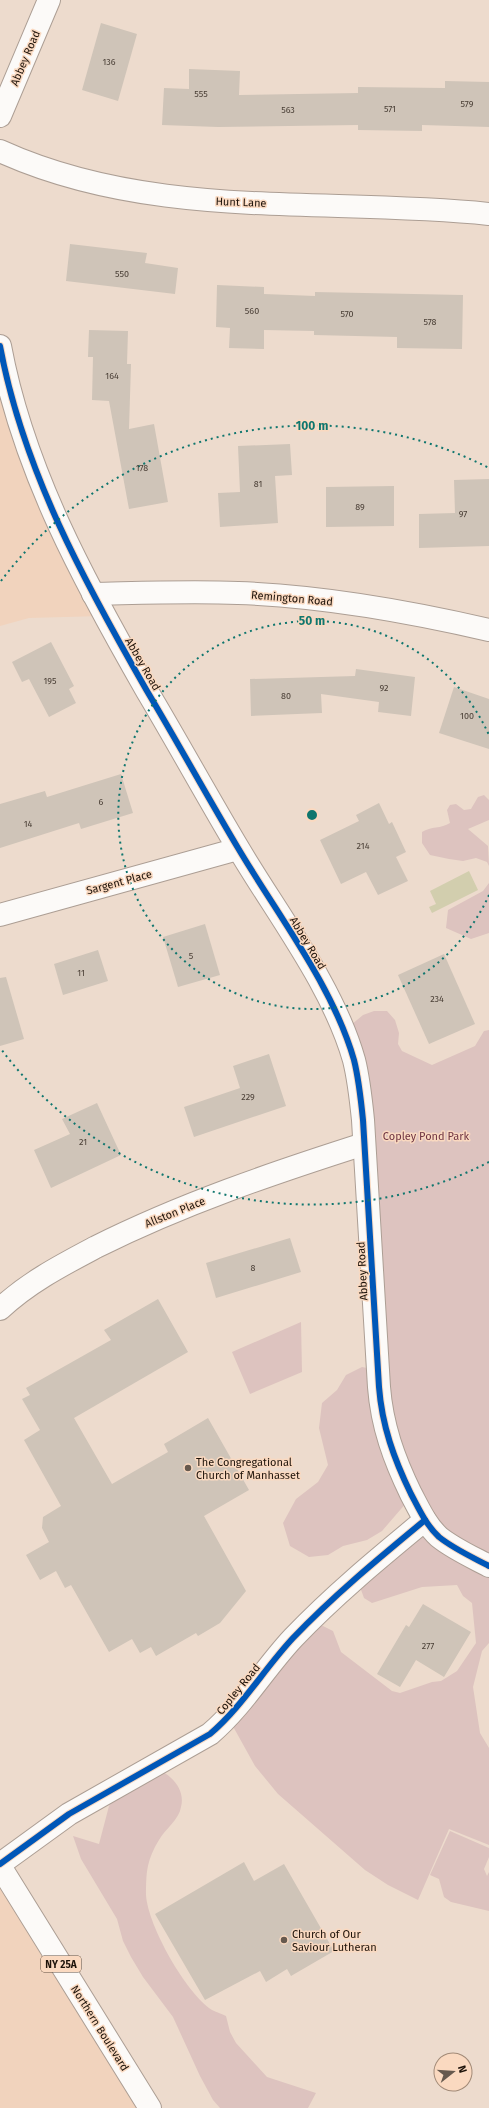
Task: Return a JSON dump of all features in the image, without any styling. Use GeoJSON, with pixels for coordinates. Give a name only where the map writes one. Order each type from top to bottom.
{"type":"FeatureCollection","features":[{"type":"Feature","properties":{"kind":"street","name":"Abbey Road"},"geometry":{"type":"LineString","coordinates":[[0,116],[49,0]]}},
{"type":"Feature","properties":{"kind":"street","name":"Hunt Lane"},"geometry":{"type":"LineString","coordinates":[[0,151],[52,172],[88,182],[158,196],[208,201],[434,209],[489,214]]}},
{"type":"Feature","properties":{"kind":"street","name":"Abbey Road"},"geometry":{"type":"LineString","coordinates":[[0,346],[17,414],[51,508],[93,594],[238,849],[316,976],[336,1013],[353,1059],[358,1080],[364,1144],[380,1411],[394,1456],[425,1520],[439,1536],[458,1551],[489,1566]]}},
{"type":"Feature","properties":{"kind":"street","name":"Remington Road"},"geometry":{"type":"LineString","coordinates":[[93,594],[247,594],[342,602],[428,616],[489,630]]}},
{"type":"Feature","properties":{"kind":"street","name":"Sargent Place"},"geometry":{"type":"LineString","coordinates":[[0,915],[238,849]]}},
{"type":"Feature","properties":{"kind":"street","name":"Allston Place"},"geometry":{"type":"LineString","coordinates":[[0,1309],[18,1292],[43,1276],[125,1233],[182,1208],[272,1174],[364,1144]]}},
{"type":"Feature","properties":{"kind":"street","name":"Copley Road"},"geometry":{"type":"LineString","coordinates":[[0,1865],[69,1814],[210,1734],[227,1720],[292,1639],[340,1591],[425,1520]]}},
{"type":"Feature","properties":{"kind":"street","name":"Northern Boulevard"},"geometry":{"type":"LineString","coordinates":[[0,1865],[150,2108]]}},
{"type":"Feature","properties":{"kind":"shaded area"},"geometry":{"type":"Polygon","coordinates":[[[0,348],[102,616],[29,618],[0,626],[0,348]]]}},
{"type":"Feature","properties":{"kind":"shaded area"},"geometry":{"type":"Polygon","coordinates":[[[469,871],[478,890],[432,913],[429,907],[436,904],[430,891],[469,871]]]}},
{"type":"Feature","properties":{"kind":"shaded area"},"geometry":{"type":"Polygon","coordinates":[[[0,1866],[150,2108],[0,2108],[0,1866]]]}},
{"type":"Feature","properties":{"kind":"green space"},"geometry":{"type":"Polygon","coordinates":[[[484,795],[489,800],[489,820],[468,829],[488,846],[489,866],[487,862],[476,858],[463,861],[430,855],[422,843],[422,832],[450,823],[447,810],[450,805],[456,804],[464,810],[471,809],[478,797],[484,795]]]}},
{"type":"Feature","properties":{"kind":"green space"},"geometry":{"type":"Polygon","coordinates":[[[489,883],[489,933],[471,939],[446,928],[448,910],[483,891],[489,883]]]}},
{"type":"Feature","properties":{"kind":"green space","name":"Copley Pond Park"},"geometry":{"type":"Polygon","coordinates":[[[374,1011],[387,1011],[395,1020],[399,1033],[398,1044],[402,1051],[432,1065],[475,1046],[484,1031],[489,1030],[489,1643],[482,1651],[473,1687],[480,1733],[489,1748],[489,1845],[449,1829],[418,1900],[388,1885],[365,1870],[278,1794],[255,1766],[230,1721],[315,1627],[323,1626],[333,1631],[341,1652],[392,1691],[400,1693],[432,1682],[441,1681],[457,1671],[476,1643],[472,1603],[463,1596],[457,1585],[422,1587],[372,1603],[364,1598],[360,1587],[428,1532],[407,1502],[382,1531],[367,1540],[343,1546],[328,1555],[309,1557],[290,1546],[283,1523],[296,1499],[318,1482],[328,1465],[319,1428],[322,1403],[337,1390],[346,1375],[362,1367],[377,1370],[351,1025],[363,1015],[374,1011]]]}},
{"type":"Feature","properties":{"kind":"green space"},"geometry":{"type":"Polygon","coordinates":[[[301,1322],[302,1372],[250,1394],[232,1352],[301,1322]]]}},
{"type":"Feature","properties":{"kind":"green space"},"geometry":{"type":"Polygon","coordinates":[[[163,1772],[178,1786],[182,1796],[182,1801],[178,1816],[162,1836],[152,1854],[146,1878],[148,1908],[161,1941],[180,1974],[191,1989],[212,2010],[226,2016],[230,2032],[236,2043],[267,2077],[316,2093],[308,2108],[220,2108],[213,2100],[200,2076],[173,2017],[143,1977],[131,1957],[123,1941],[117,1919],[81,1859],[73,1836],[99,1844],[109,1806],[118,1794],[163,1772]]]}},
{"type":"Feature","properties":{"kind":"green space"},"geometry":{"type":"Polygon","coordinates":[[[450,1831],[489,1848],[489,1857],[484,1869],[487,1876],[489,1872],[489,1911],[451,1902],[444,1897],[439,1879],[430,1875],[450,1831]]]}},
{"type":"Feature","properties":{"kind":"building"},"geometry":{"type":"Polygon","coordinates":[[[101,23],[137,34],[118,101],[82,90],[101,23]]]}},
{"type":"Feature","properties":{"kind":"building"},"geometry":{"type":"Polygon","coordinates":[[[189,69],[240,71],[239,95],[358,93],[358,87],[445,88],[445,81],[489,82],[489,127],[422,125],[422,131],[358,130],[358,125],[218,127],[162,125],[164,88],[189,89],[189,69]]]}},
{"type":"Feature","properties":{"kind":"building"},"geometry":{"type":"Polygon","coordinates":[[[70,244],[147,253],[145,263],[178,268],[175,294],[66,281],[70,244]]]}},
{"type":"Feature","properties":{"kind":"building"},"geometry":{"type":"Polygon","coordinates":[[[217,285],[264,287],[264,294],[315,296],[315,292],[463,295],[462,349],[397,348],[397,337],[314,335],[314,331],[264,330],[264,349],[229,348],[230,328],[216,327],[217,285]]]}},
{"type":"Feature","properties":{"kind":"building"},"geometry":{"type":"Polygon","coordinates":[[[89,330],[128,331],[127,364],[131,364],[129,429],[154,424],[168,502],[129,509],[109,401],[92,400],[93,357],[88,357],[89,330]]]}},
{"type":"Feature","properties":{"kind":"building"},"geometry":{"type":"Polygon","coordinates":[[[290,444],[292,475],[275,476],[278,523],[220,527],[218,493],[240,492],[238,446],[290,444]]]}},
{"type":"Feature","properties":{"kind":"building"},"geometry":{"type":"Polygon","coordinates":[[[489,479],[489,546],[419,548],[419,514],[455,513],[454,480],[489,479]]]}},
{"type":"Feature","properties":{"kind":"building"},"geometry":{"type":"Polygon","coordinates":[[[394,486],[394,526],[326,527],[326,487],[394,486]]]}},
{"type":"Feature","properties":{"kind":"building"},"geometry":{"type":"Polygon","coordinates":[[[51,642],[74,686],[69,689],[76,703],[49,717],[29,679],[22,682],[12,662],[51,642]]]}},
{"type":"Feature","properties":{"kind":"building"},"geometry":{"type":"Polygon","coordinates":[[[356,669],[415,677],[411,716],[378,712],[379,702],[321,694],[322,713],[251,716],[250,679],[355,676],[356,669]]]}},
{"type":"Feature","properties":{"kind":"building"},"geometry":{"type":"Polygon","coordinates":[[[454,687],[489,699],[489,749],[439,733],[454,687]]]}},
{"type":"Feature","properties":{"kind":"building"},"geometry":{"type":"Polygon","coordinates":[[[121,774],[133,813],[81,829],[79,823],[0,848],[0,804],[45,791],[47,797],[121,774]]]}},
{"type":"Feature","properties":{"kind":"building"},"geometry":{"type":"Polygon","coordinates":[[[379,803],[389,824],[392,822],[406,852],[396,857],[408,881],[378,895],[366,872],[341,884],[320,840],[359,821],[356,815],[379,803]]]}},
{"type":"Feature","properties":{"kind":"building"},"geometry":{"type":"Polygon","coordinates":[[[205,924],[220,975],[178,987],[163,937],[205,924]]]}},
{"type":"Feature","properties":{"kind":"building"},"geometry":{"type":"Polygon","coordinates":[[[98,950],[108,981],[63,995],[54,964],[98,950]]]}},
{"type":"Feature","properties":{"kind":"building"},"geometry":{"type":"Polygon","coordinates":[[[444,954],[475,1024],[429,1044],[398,975],[444,954]]]}},
{"type":"Feature","properties":{"kind":"building"},"geometry":{"type":"Polygon","coordinates":[[[6,977],[24,1039],[0,1046],[0,978],[6,977]]]}},
{"type":"Feature","properties":{"kind":"building"},"geometry":{"type":"Polygon","coordinates":[[[269,1054],[286,1106],[194,1137],[184,1107],[240,1088],[233,1066],[269,1054]]]}},
{"type":"Feature","properties":{"kind":"building"},"geometry":{"type":"Polygon","coordinates":[[[97,1103],[121,1155],[51,1188],[34,1150],[70,1134],[62,1119],[97,1103]]]}},
{"type":"Feature","properties":{"kind":"building"},"geometry":{"type":"Polygon","coordinates":[[[290,1238],[301,1272],[216,1298],[206,1263],[290,1238]]]}},
{"type":"Feature","properties":{"kind":"building","name":"The Congregational Church of Manhasset"},"geometry":{"type":"Polygon","coordinates":[[[158,1299],[188,1352],[74,1418],[112,1484],[168,1452],[164,1444],[208,1418],[249,1490],[204,1516],[246,1591],[220,1623],[198,1636],[196,1633],[156,1656],[151,1647],[140,1653],[132,1639],[109,1652],[71,1585],[65,1588],[56,1571],[40,1580],[26,1555],[49,1542],[42,1528],[43,1517],[61,1506],[24,1440],[40,1430],[22,1399],[30,1395],[26,1388],[111,1340],[104,1330],[158,1299]]]}},
{"type":"Feature","properties":{"kind":"building"},"geometry":{"type":"Polygon","coordinates":[[[423,1604],[471,1632],[444,1677],[416,1660],[400,1687],[377,1674],[406,1625],[409,1627],[423,1604]]]}},
{"type":"Feature","properties":{"kind":"building","name":"Church of Our Saviour Lutheran"},"geometry":{"type":"Polygon","coordinates":[[[244,1862],[254,1881],[284,1864],[334,1951],[291,1976],[287,1969],[266,1982],[260,1971],[205,2000],[155,1914],[244,1862]]]}},
{"type":"Feature","properties":{"kind":"cycle path"},"geometry":{"type":"LineString","coordinates":[[0,346],[10,392],[24,437],[40,481],[79,567],[124,650],[226,828],[303,951],[345,1032],[354,1060],[360,1090],[379,1387],[386,1429],[394,1455],[405,1481],[430,1527],[439,1537],[463,1553],[489,1566]]}},
{"type":"Feature","properties":{"kind":"cycle path"},"geometry":{"type":"LineString","coordinates":[[0,1864],[69,1814],[210,1734],[243,1700],[282,1650],[324,1607],[425,1520]]}},
{"type":"Feature","properties":{"kind":"place","name":"The Congregational Church of Manhasset"},"geometry":{"type":"Point","coordinates":[188,1468]}},
{"type":"Feature","properties":{"kind":"place","name":"Church of Our Saviour Lutheran"},"geometry":{"type":"Point","coordinates":[284,1940]}}]}
